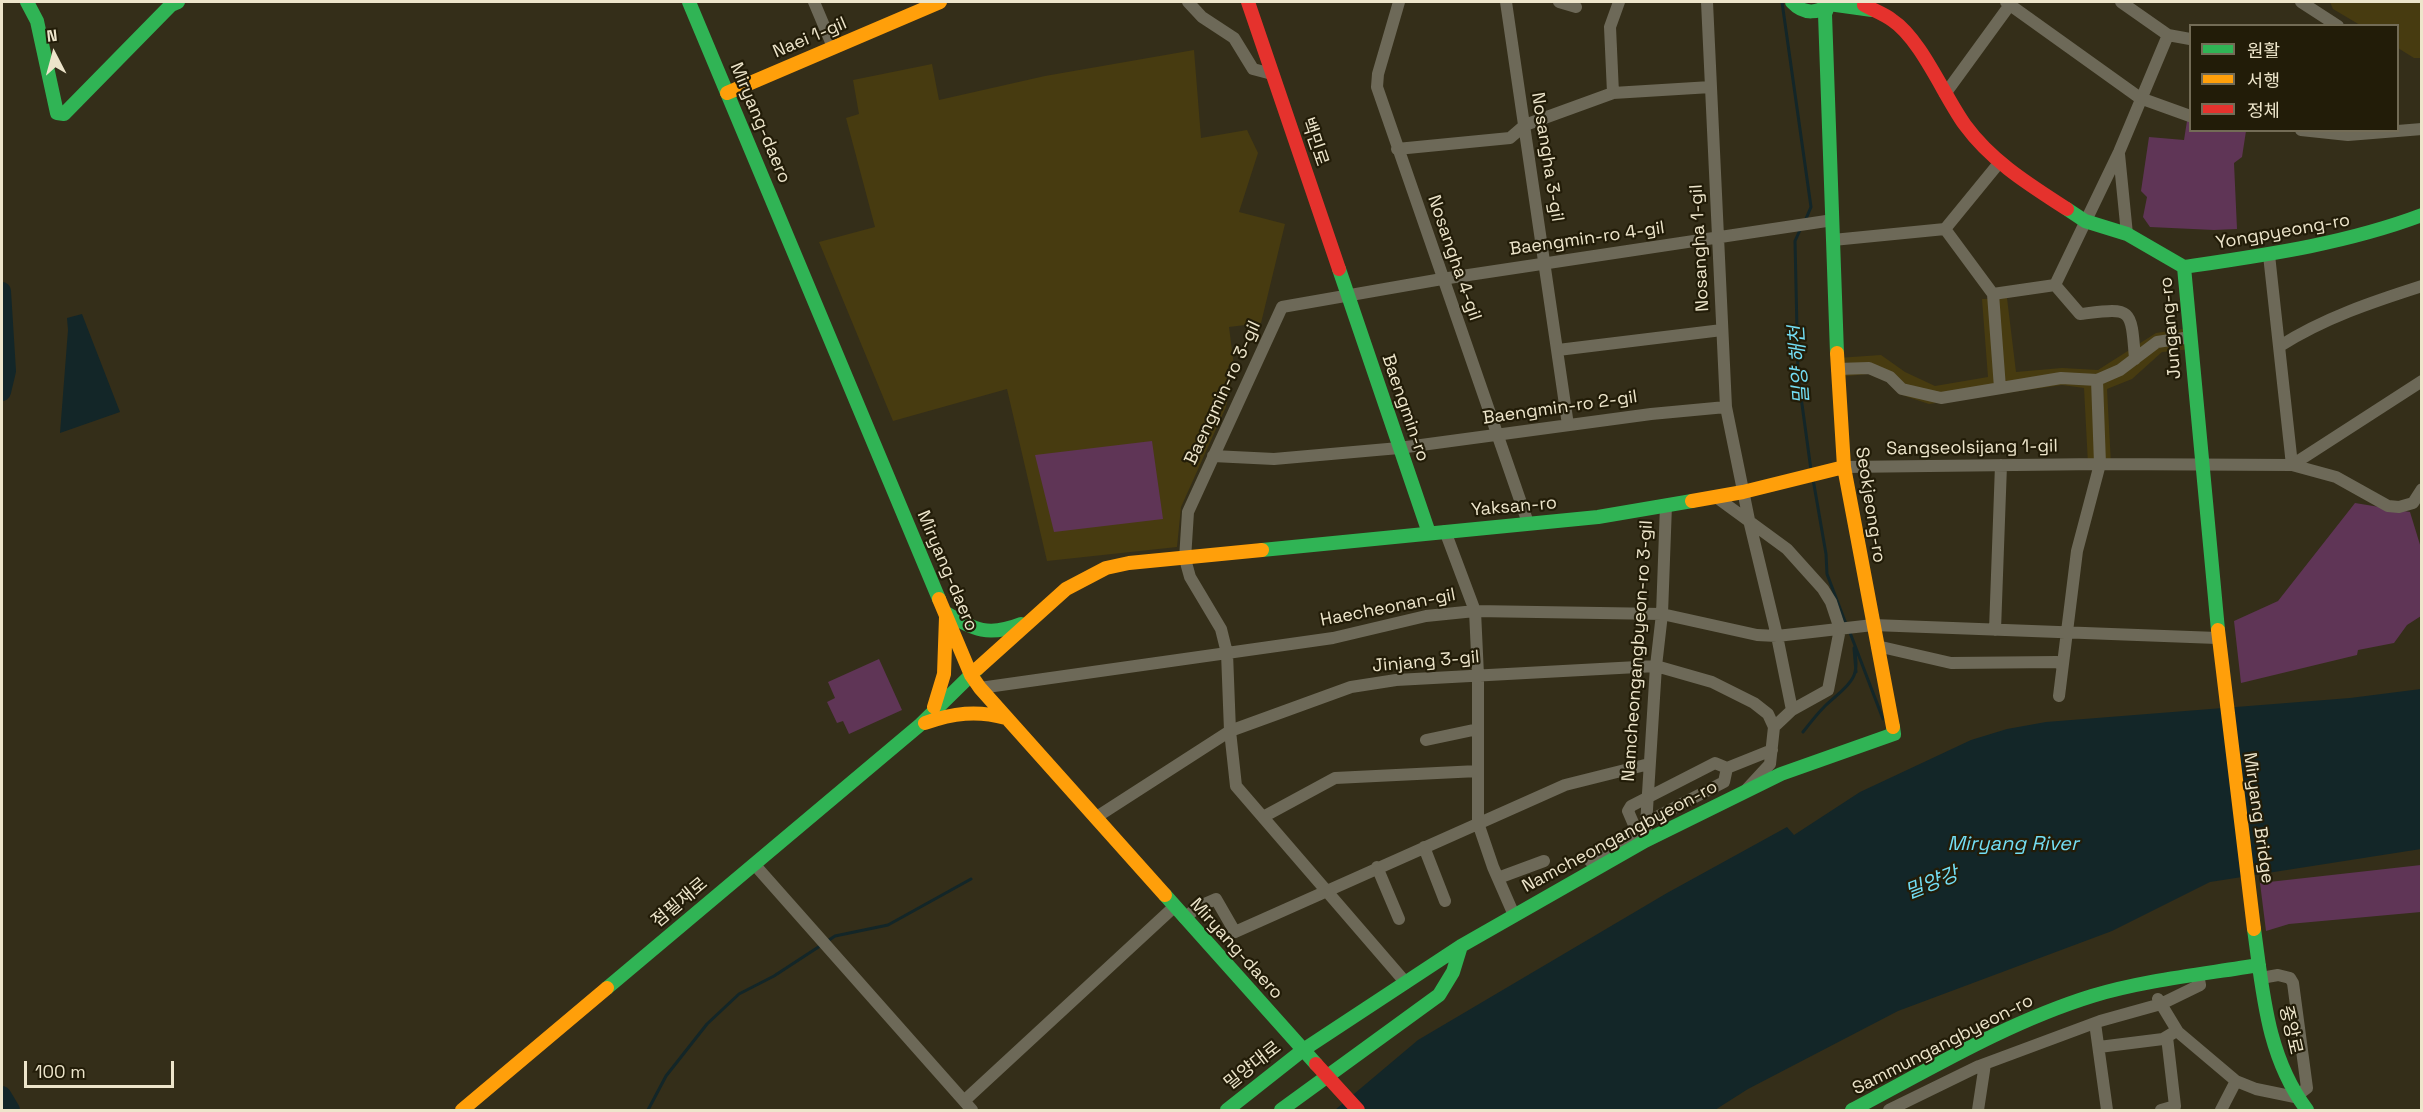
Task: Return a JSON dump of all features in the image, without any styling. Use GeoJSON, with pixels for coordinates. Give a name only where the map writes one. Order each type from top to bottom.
{"type":"FeatureCollection","features":[{"type":"Feature","properties":{"kind":"street"},"geometry":{"type":"LineString","coordinates":[[27,2],[37,21],[57,113],[64,114],[171,5],[178,2]]}},
{"type":"Feature","properties":{"kind":"street","name":"Miryang-daero"},"geometry":{"type":"LineString","coordinates":[[689,2],[971,675],[1006,718],[1174,907],[1358,1110]]}},
{"type":"Feature","properties":{"kind":"street"},"geometry":{"type":"LineString","coordinates":[[814,2],[833,47]]}},
{"type":"Feature","properties":{"kind":"street","name":"Naei 1-gil"},"geometry":{"type":"LineString","coordinates":[[727,93],[940,2]]}},
{"type":"Feature","properties":{"kind":"street"},"geometry":{"type":"LineString","coordinates":[[1188,2],[1202,17],[1234,38],[1253,69],[1272,74]]}},
{"type":"Feature","properties":{"kind":"street","name":"백민로"},"geometry":{"type":"LineString","coordinates":[[1248,2],[1347,295]]}},
{"type":"Feature","properties":{"kind":"street","name":"Nosangha 4-gil"},"geometry":{"type":"LineString","coordinates":[[1399,2],[1378,74],[1377,87],[1528,524]]}},
{"type":"Feature","properties":{"kind":"street","name":"Nosangha 3-gil"},"geometry":{"type":"LineString","coordinates":[[1506,2],[1568,425]]}},
{"type":"Feature","properties":{"kind":"street"},"geometry":{"type":"LineString","coordinates":[[1558,2],[1576,7]]}},
{"type":"Feature","properties":{"kind":"street"},"geometry":{"type":"LineString","coordinates":[[1613,93],[1610,27],[1619,2]]}},
{"type":"Feature","properties":{"kind":"street","name":"Nosangha 1-gil"},"geometry":{"type":"LineString","coordinates":[[1707,2],[1726,407],[1792,710]]}},
{"type":"Feature","properties":{"kind":"street","name":"Jungang-ro"},"geometry":{"type":"LineString","coordinates":[[1858,2],[1894,21],[1913,41],[1966,126],[2011,173],[2085,221],[2127,234],[2184,267],[2200,464],[2223,692]]}},
{"type":"Feature","properties":{"kind":"street"},"geometry":{"type":"LineString","coordinates":[[2121,2],[2168,35],[2189,39]]}},
{"type":"Feature","properties":{"kind":"street"},"geometry":{"type":"LineString","coordinates":[[2301,2],[2335,24]]}},
{"type":"Feature","properties":{"kind":"street"},"geometry":{"type":"LineString","coordinates":[[1797,6],[1816,12],[1830,3],[1872,10]]}},
{"type":"Feature","properties":{"kind":"street","name":"Seokjeong-ro"},"geometry":{"type":"LineString","coordinates":[[1830,3],[1825,14],[1830,221],[1833,240],[1844,467],[1873,626]]}},
{"type":"Feature","properties":{"kind":"street"},"geometry":{"type":"LineString","coordinates":[[1945,94],[2009,3],[2140,98],[2189,116]]}},
{"type":"Feature","properties":{"kind":"street"},"geometry":{"type":"LineString","coordinates":[[1797,6],[1814,22],[1825,46]]}},
{"type":"Feature","properties":{"kind":"street"},"geometry":{"type":"LineString","coordinates":[[2055,285],[2119,152],[2168,35]]}},
{"type":"Feature","properties":{"kind":"street"},"geometry":{"type":"LineString","coordinates":[[1397,149],[1510,138],[1525,125],[1613,93],[1711,87]]}},
{"type":"Feature","properties":{"kind":"street"},"geometry":{"type":"LineString","coordinates":[[2399,131],[2421,129]]}},
{"type":"Feature","properties":{"kind":"street"},"geometry":{"type":"LineString","coordinates":[[2320,132],[2348,135],[2384,132]]}},
{"type":"Feature","properties":{"kind":"street"},"geometry":{"type":"LineString","coordinates":[[2119,152],[2127,234]]}},
{"type":"Feature","properties":{"kind":"street"},"geometry":{"type":"LineString","coordinates":[[1833,240],[1945,229],[1999,162]]}},
{"type":"Feature","properties":{"kind":"street","name":"Yongpyeong-ro"},"geometry":{"type":"LineString","coordinates":[[2184,267],[2319,248],[2364,236],[2421,215]]}},
{"type":"Feature","properties":{"kind":"street","name":"Baengmin-ro 4-gil"},"geometry":{"type":"LineString","coordinates":[[1347,295],[1830,221]]}},
{"type":"Feature","properties":{"kind":"street"},"geometry":{"type":"LineString","coordinates":[[1945,229],[1993,294],[2000,388]]}},
{"type":"Feature","properties":{"kind":"street"},"geometry":{"type":"LineString","coordinates":[[2269,255],[2292,465],[2421,381]]}},
{"type":"Feature","properties":{"kind":"street"},"geometry":{"type":"LineString","coordinates":[[1993,294],[2055,285]]}},
{"type":"Feature","properties":{"kind":"street"},"geometry":{"type":"LineString","coordinates":[[2055,285],[2080,314],[2116,310],[2126,313],[2133,324],[2135,359]]}},
{"type":"Feature","properties":{"kind":"street"},"geometry":{"type":"LineString","coordinates":[[2280,346],[2335,317],[2421,286]]}},
{"type":"Feature","properties":{"kind":"street","name":"Baengmin-ro"},"geometry":{"type":"LineString","coordinates":[[1347,295],[1429,533]]}},
{"type":"Feature","properties":{"kind":"street","name":"Baengmin-ro 3-gil"},"geometry":{"type":"LineString","coordinates":[[1185,559],[1188,512],[1282,307],[1347,295]]}},
{"type":"Feature","properties":{"kind":"street"},"geometry":{"type":"LineString","coordinates":[[1558,350],[1722,330]]}},
{"type":"Feature","properties":{"kind":"street"},"geometry":{"type":"LineString","coordinates":[[1838,369],[1869,368],[1890,377],[1902,389],[1941,398],[2061,378],[2097,380],[2120,370],[2157,342],[2191,337]]}},
{"type":"Feature","properties":{"kind":"street"},"geometry":{"type":"LineString","coordinates":[[2059,696],[2077,551],[2100,464],[2097,380]]}},
{"type":"Feature","properties":{"kind":"street","name":"Baengmin-ro 2-gil"},"geometry":{"type":"LineString","coordinates":[[1213,456],[1274,459],[1399,448],[1726,407]]}},
{"type":"Feature","properties":{"kind":"street","name":"Sangseolsijang 1-gil"},"geometry":{"type":"LineString","coordinates":[[1844,467],[2100,464],[2292,465],[2336,477],[2388,506],[2399,507],[2413,503],[2421,489]]}},
{"type":"Feature","properties":{"kind":"street"},"geometry":{"type":"LineString","coordinates":[[1995,630],[2001,465]]}},
{"type":"Feature","properties":{"kind":"street","name":"Yaksan-ro"},"geometry":{"type":"LineString","coordinates":[[971,675],[1066,589],[1106,568],[1129,563],[1598,517],[1743,492],[1844,467]]}},
{"type":"Feature","properties":{"kind":"street"},"geometry":{"type":"LineString","coordinates":[[1716,496],[1787,549],[1823,589],[1831,602],[1840,629],[1828,690],[1792,710],[1774,727],[1770,764],[1754,778],[1743,793]]}},
{"type":"Feature","properties":{"kind":"street","name":"Namcheongangbyeon-ro 3-gil"},"geometry":{"type":"LineString","coordinates":[[1645,841],[1648,764],[1662,614],[1666,506]]}},
{"type":"Feature","properties":{"kind":"street"},"geometry":{"type":"LineString","coordinates":[[1445,531],[1475,611],[1478,675],[1478,824],[1514,915]]}},
{"type":"Feature","properties":{"kind":"street"},"geometry":{"type":"LineString","coordinates":[[1185,559],[1190,577],[1221,630],[1227,653],[1230,730],[1236,786],[1406,983]]}},
{"type":"Feature","properties":{"kind":"street","name":"Haecheonan-gil"},"geometry":{"type":"LineString","coordinates":[[980,688],[1332,638],[1426,616],[1475,611],[1662,614],[1757,636],[1873,626]]}},
{"type":"Feature","properties":{"kind":"street","name":"Yaksan-ro"},"geometry":{"type":"LineString","coordinates":[[946,613],[973,629],[989,634],[1005,632],[1033,619]]}},
{"type":"Feature","properties":{"kind":"street","name":"점필재로"},"geometry":{"type":"LineString","coordinates":[[926,719],[941,693],[944,677],[946,613]]}},
{"type":"Feature","properties":{"kind":"street"},"geometry":{"type":"LineString","coordinates":[[1873,626],[2217,638]]}},
{"type":"Feature","properties":{"kind":"street","name":"Namcheongangbyeon-ro"},"geometry":{"type":"LineString","coordinates":[[1303,1050],[1461,946],[1645,841],[1781,774],[1894,734],[1873,626]]}},
{"type":"Feature","properties":{"kind":"street"},"geometry":{"type":"LineString","coordinates":[[1877,646],[1952,663],[2057,663],[2062,665]]}},
{"type":"Feature","properties":{"kind":"street","name":"Jinjang 3-gil"},"geometry":{"type":"LineString","coordinates":[[1095,818],[1230,730],[1351,687],[1396,680],[1656,666],[1712,682],[1754,703],[1768,714],[1774,727]]}},
{"type":"Feature","properties":{"kind":"street","name":"점필재로"},"geometry":{"type":"LineString","coordinates":[[462,1110],[926,719],[971,675]]}},
{"type":"Feature","properties":{"kind":"street","name":"Miryang Bridge"},"geometry":{"type":"LineString","coordinates":[[2223,692],[2257,950]]}},
{"type":"Feature","properties":{"kind":"street","name":"점필재로"},"geometry":{"type":"LineString","coordinates":[[926,719],[972,711],[987,711],[1006,718]]}},
{"type":"Feature","properties":{"kind":"street"},"geometry":{"type":"LineString","coordinates":[[1426,740],[1478,729]]}},
{"type":"Feature","properties":{"kind":"street","name":"Namcheongangbyeon-ro 3-gil"},"geometry":{"type":"LineString","coordinates":[[1590,861],[1627,841],[1637,832],[1628,811],[1630,806],[1715,763],[1727,768],[1772,750]]}},
{"type":"Feature","properties":{"kind":"street"},"geometry":{"type":"LineString","coordinates":[[1184,918],[1200,906],[1216,899],[1235,932],[1565,785],[1648,764]]}},
{"type":"Feature","properties":{"kind":"street"},"geometry":{"type":"LineString","coordinates":[[1770,764],[1806,765]]}},
{"type":"Feature","properties":{"kind":"street","name":"Namcheongangbyeon-ro 3-gil"},"geometry":{"type":"LineString","coordinates":[[1645,823],[1724,782],[1727,768]]}},
{"type":"Feature","properties":{"kind":"street"},"geometry":{"type":"LineString","coordinates":[[1263,817],[1335,777],[1478,771]]}},
{"type":"Feature","properties":{"kind":"street"},"geometry":{"type":"LineString","coordinates":[[1424,847],[1445,901]]}},
{"type":"Feature","properties":{"kind":"street"},"geometry":{"type":"LineString","coordinates":[[1498,878],[1544,861]]}},
{"type":"Feature","properties":{"kind":"street"},"geometry":{"type":"LineString","coordinates":[[754,864],[968,1106],[1174,907]]}},
{"type":"Feature","properties":{"kind":"street"},"geometry":{"type":"LineString","coordinates":[[1377,867],[1400,919]]}},
{"type":"Feature","properties":{"kind":"street"},"geometry":{"type":"LineString","coordinates":[[1281,1110],[1439,995],[1449,983],[1456,968],[1461,946]]}},
{"type":"Feature","properties":{"kind":"street","name":"중앙로"},"geometry":{"type":"LineString","coordinates":[[2257,950],[2271,1043],[2282,1074],[2295,1097],[2307,1110]]}},
{"type":"Feature","properties":{"kind":"street"},"geometry":{"type":"LineString","coordinates":[[1424,971],[1435,979],[1439,995]]}},
{"type":"Feature","properties":{"kind":"street"},"geometry":{"type":"LineString","coordinates":[[2172,1034],[2236,1081],[2256,1089],[2295,1097],[2307,1088],[2293,983],[2290,978],[2260,972]]}},
{"type":"Feature","properties":{"kind":"street","name":"Sammungangbyeon-ro"},"geometry":{"type":"LineString","coordinates":[[1852,1110],[1971,1047],[2031,1019],[2093,996],[2198,975],[2260,972]]}},
{"type":"Feature","properties":{"kind":"street"},"geometry":{"type":"LineString","coordinates":[[1889,1110],[1900,1107],[1985,1064],[2200,985],[2198,975]]}},
{"type":"Feature","properties":{"kind":"street"},"geometry":{"type":"LineString","coordinates":[[2159,1001],[2172,1034],[2175,1106],[2161,1110]]}},
{"type":"Feature","properties":{"kind":"street"},"geometry":{"type":"LineString","coordinates":[[2095,1023],[2107,1110]]}},
{"type":"Feature","properties":{"kind":"street"},"geometry":{"type":"LineString","coordinates":[[2099,1047],[2137,1044],[2172,1034]]}},
{"type":"Feature","properties":{"kind":"street","name":"밀양대로"},"geometry":{"type":"LineString","coordinates":[[1227,1110],[1303,1050]]}},
{"type":"Feature","properties":{"kind":"street"},"geometry":{"type":"LineString","coordinates":[[1978,1110],[1985,1064]]}},
{"type":"Feature","properties":{"kind":"street"},"geometry":{"type":"LineString","coordinates":[[2220,1110],[2236,1081]]}},
{"type":"Feature","properties":{"kind":"shaded area"},"geometry":{"type":"Polygon","coordinates":[[[2330,2],[2421,2],[2421,58],[2414,58],[2399,49],[2399,24],[2358,24],[2333,9],[2330,2]]]}},
{"type":"Feature","properties":{"kind":"shaded area"},"geometry":{"type":"Polygon","coordinates":[[[1194,50],[1201,138],[1247,130],[1258,153],[1239,212],[1285,224],[1261,323],[1229,327],[1234,366],[1226,407],[1181,507],[1177,547],[1047,561],[1007,389],[893,421],[819,242],[875,227],[846,118],[859,114],[853,80],[932,64],[939,100],[1045,76],[1194,50]]]}},
{"type":"Feature","properties":{"kind":"shaded area"},"geometry":{"type":"Polygon","coordinates":[[[2187,121],[2189,121],[2189,132],[2246,132],[2242,157],[2234,163],[2237,229],[2150,227],[2143,217],[2147,197],[2141,191],[2149,137],[2184,140],[2187,121]]]}},
{"type":"Feature","properties":{"kind":"shaded area"},"geometry":{"type":"Polygon","coordinates":[[[2007,298],[2016,372],[2062,368],[2098,370],[2156,333],[2189,328],[2192,349],[2162,352],[2132,379],[2107,389],[2111,464],[2088,464],[2084,388],[2062,385],[1929,404],[1899,394],[1888,382],[1868,374],[1838,377],[1837,358],[1881,355],[1905,372],[1935,386],[1988,377],[1982,299],[2007,298]]]}},
{"type":"Feature","properties":{"kind":"shaded area"},"geometry":{"type":"Polygon","coordinates":[[[1152,441],[1163,519],[1054,532],[1035,455],[1152,441]]]}},
{"type":"Feature","properties":{"kind":"shaded area"},"geometry":{"type":"Polygon","coordinates":[[[2355,503],[2410,512],[2421,548],[2421,616],[2407,625],[2394,643],[2358,650],[2357,655],[2241,683],[2234,621],[2278,601],[2355,503]]]}},
{"type":"Feature","properties":{"kind":"shaded area"},"geometry":{"type":"Polygon","coordinates":[[[879,659],[902,710],[849,734],[843,721],[837,723],[827,702],[835,698],[828,682],[879,659]]]}},
{"type":"Feature","properties":{"kind":"shaded area"},"geometry":{"type":"Polygon","coordinates":[[[2421,865],[2421,912],[2289,924],[2266,931],[2260,883],[2421,865]]]}},
{"type":"Feature","properties":{"kind":"water"},"geometry":{"type":"Polygon","coordinates":[[[82,314],[120,412],[60,433],[67,318],[82,314]]]}},
{"type":"Feature","properties":{"kind":"water","name":"Miryang River"},"geometry":{"type":"Polygon","coordinates":[[[2421,689],[2421,849],[2210,882],[2112,931],[1898,1011],[1748,1089],[1715,1110],[1335,1110],[1418,1040],[1667,893],[1787,827],[1794,835],[1860,792],[1971,740],[2007,729],[2046,722],[2350,698],[2421,689]]]}},
{"type":"Feature","properties":{"kind":"waterway","name":"밀양 해천"},"geometry":{"type":"LineString","coordinates":[[1782,2],[1811,207],[1805,221]]}},
{"type":"Feature","properties":{"kind":"waterway","name":"밀양 해천"},"geometry":{"type":"LineString","coordinates":[[1800,230],[1795,241],[1798,375],[1811,470]]}},
{"type":"Feature","properties":{"kind":"waterway"},"geometry":{"type":"LineString","coordinates":[[2,291],[7,371],[2,392]]}},
{"type":"Feature","properties":{"kind":"waterway","name":"밀양 해천"},"geometry":{"type":"LineString","coordinates":[[1813,479],[1826,554],[1827,574],[1846,624]]}},
{"type":"Feature","properties":{"kind":"waterway","name":"밀양 해천"},"geometry":{"type":"LineString","coordinates":[[1849,630],[1883,719]]}},
{"type":"Feature","properties":{"kind":"waterway","name":"밀양 해천"},"geometry":{"type":"LineString","coordinates":[[1803,732],[1822,709],[1846,688],[1854,676],[1856,668],[1854,648],[1856,672]]}},
{"type":"Feature","properties":{"kind":"waterway"},"geometry":{"type":"LineString","coordinates":[[826,942],[835,936],[888,925],[971,879]]}},
{"type":"Feature","properties":{"kind":"waterway"},"geometry":{"type":"LineString","coordinates":[[648,1110],[666,1076],[707,1024],[739,994],[774,976],[820,946]]}},
{"type":"Feature","properties":{"kind":"waterway"},"geometry":{"type":"LineString","coordinates":[[2,1095],[11,1110]]}},
{"type":"Feature","properties":{"kind":"traffic: fast"},"geometry":{"type":"LineString","coordinates":[[27,2],[37,21],[57,113],[64,114],[171,5],[178,2]]}},
{"type":"Feature","properties":{"kind":"traffic: fast"},"geometry":{"type":"LineString","coordinates":[[689,2],[939,599]]}},
{"type":"Feature","properties":{"kind":"traffic: fast"},"geometry":{"type":"LineString","coordinates":[[1792,2],[1806,11],[1817,11],[1831,2]]}},
{"type":"Feature","properties":{"kind":"traffic: fast"},"geometry":{"type":"LineString","coordinates":[[1837,353],[1825,14],[1829,4],[1872,10]]}},
{"type":"Feature","properties":{"kind":"traffic: fast"},"geometry":{"type":"LineString","coordinates":[[2067,209],[2085,221],[2127,234],[2184,267],[2218,630]]}},
{"type":"Feature","properties":{"kind":"traffic: fast"},"geometry":{"type":"LineString","coordinates":[[2184,267],[2334,241],[2422,215]]}},
{"type":"Feature","properties":{"kind":"traffic: fast"},"geometry":{"type":"LineString","coordinates":[[1339,269],[1429,533]]}},
{"type":"Feature","properties":{"kind":"traffic: fast"},"geometry":{"type":"LineString","coordinates":[[1262,550],[1598,517],[1692,501]]}},
{"type":"Feature","properties":{"kind":"traffic: fast"},"geometry":{"type":"LineString","coordinates":[[946,613],[965,624],[982,630],[999,630],[1021,624]]}},
{"type":"Feature","properties":{"kind":"traffic: fast"},"geometry":{"type":"LineString","coordinates":[[607,988],[921,724],[977,669]]}},
{"type":"Feature","properties":{"kind":"traffic: fast"},"geometry":{"type":"LineString","coordinates":[[1227,1110],[1303,1050],[1461,946],[1645,841],[1781,774],[1894,734],[1893,727]]}},
{"type":"Feature","properties":{"kind":"traffic: fast"},"geometry":{"type":"LineString","coordinates":[[1165,895],[1316,1064]]}},
{"type":"Feature","properties":{"kind":"traffic: fast"},"geometry":{"type":"LineString","coordinates":[[2254,929],[2264,1000],[2275,1046],[2283,1068],[2307,1110]]}},
{"type":"Feature","properties":{"kind":"traffic: fast"},"geometry":{"type":"LineString","coordinates":[[1281,1110],[1439,995],[1453,972],[1461,946]]}},
{"type":"Feature","properties":{"kind":"traffic: fast"},"geometry":{"type":"LineString","coordinates":[[1852,1110],[1970,1047],[2061,1007],[2092,996],[2133,986],[2259,965]]}},
{"type":"Feature","properties":{"kind":"traffic: slow"},"geometry":{"type":"LineString","coordinates":[[727,93],[940,2]]}},
{"type":"Feature","properties":{"kind":"traffic: slow"},"geometry":{"type":"LineString","coordinates":[[1837,353],[1844,467],[1893,727]]}},
{"type":"Feature","properties":{"kind":"traffic: slow"},"geometry":{"type":"LineString","coordinates":[[1692,501],[1743,492],[1844,467]]}},
{"type":"Feature","properties":{"kind":"traffic: slow"},"geometry":{"type":"LineString","coordinates":[[977,669],[1066,589],[1106,568],[1129,563],[1262,550]]}},
{"type":"Feature","properties":{"kind":"traffic: slow"},"geometry":{"type":"LineString","coordinates":[[939,599],[971,675],[980,688],[1165,895]]}},
{"type":"Feature","properties":{"kind":"traffic: slow"},"geometry":{"type":"LineString","coordinates":[[934,707],[944,674],[946,617]]}},
{"type":"Feature","properties":{"kind":"traffic: slow"},"geometry":{"type":"LineString","coordinates":[[2218,630],[2254,929]]}},
{"type":"Feature","properties":{"kind":"traffic: slow"},"geometry":{"type":"LineString","coordinates":[[925,723],[965,714],[985,714],[1006,718]]}},
{"type":"Feature","properties":{"kind":"traffic: slow"},"geometry":{"type":"LineString","coordinates":[[462,1110],[607,988]]}},
{"type":"Feature","properties":{"kind":"traffic: jam"},"geometry":{"type":"LineString","coordinates":[[1248,2],[1339,269]]}},
{"type":"Feature","properties":{"kind":"traffic: jam"},"geometry":{"type":"LineString","coordinates":[[1864,5],[1892,20],[1913,40],[1965,125],[1987,150],[2012,172],[2067,209]]}},
{"type":"Feature","properties":{"kind":"traffic: jam"},"geometry":{"type":"LineString","coordinates":[[1316,1064],[1358,1110]]}},
{"type":"Feature","properties":{"kind":"water label","name":"밀양강"},"geometry":{"type":"Point","coordinates":[1932,884]}}]}
